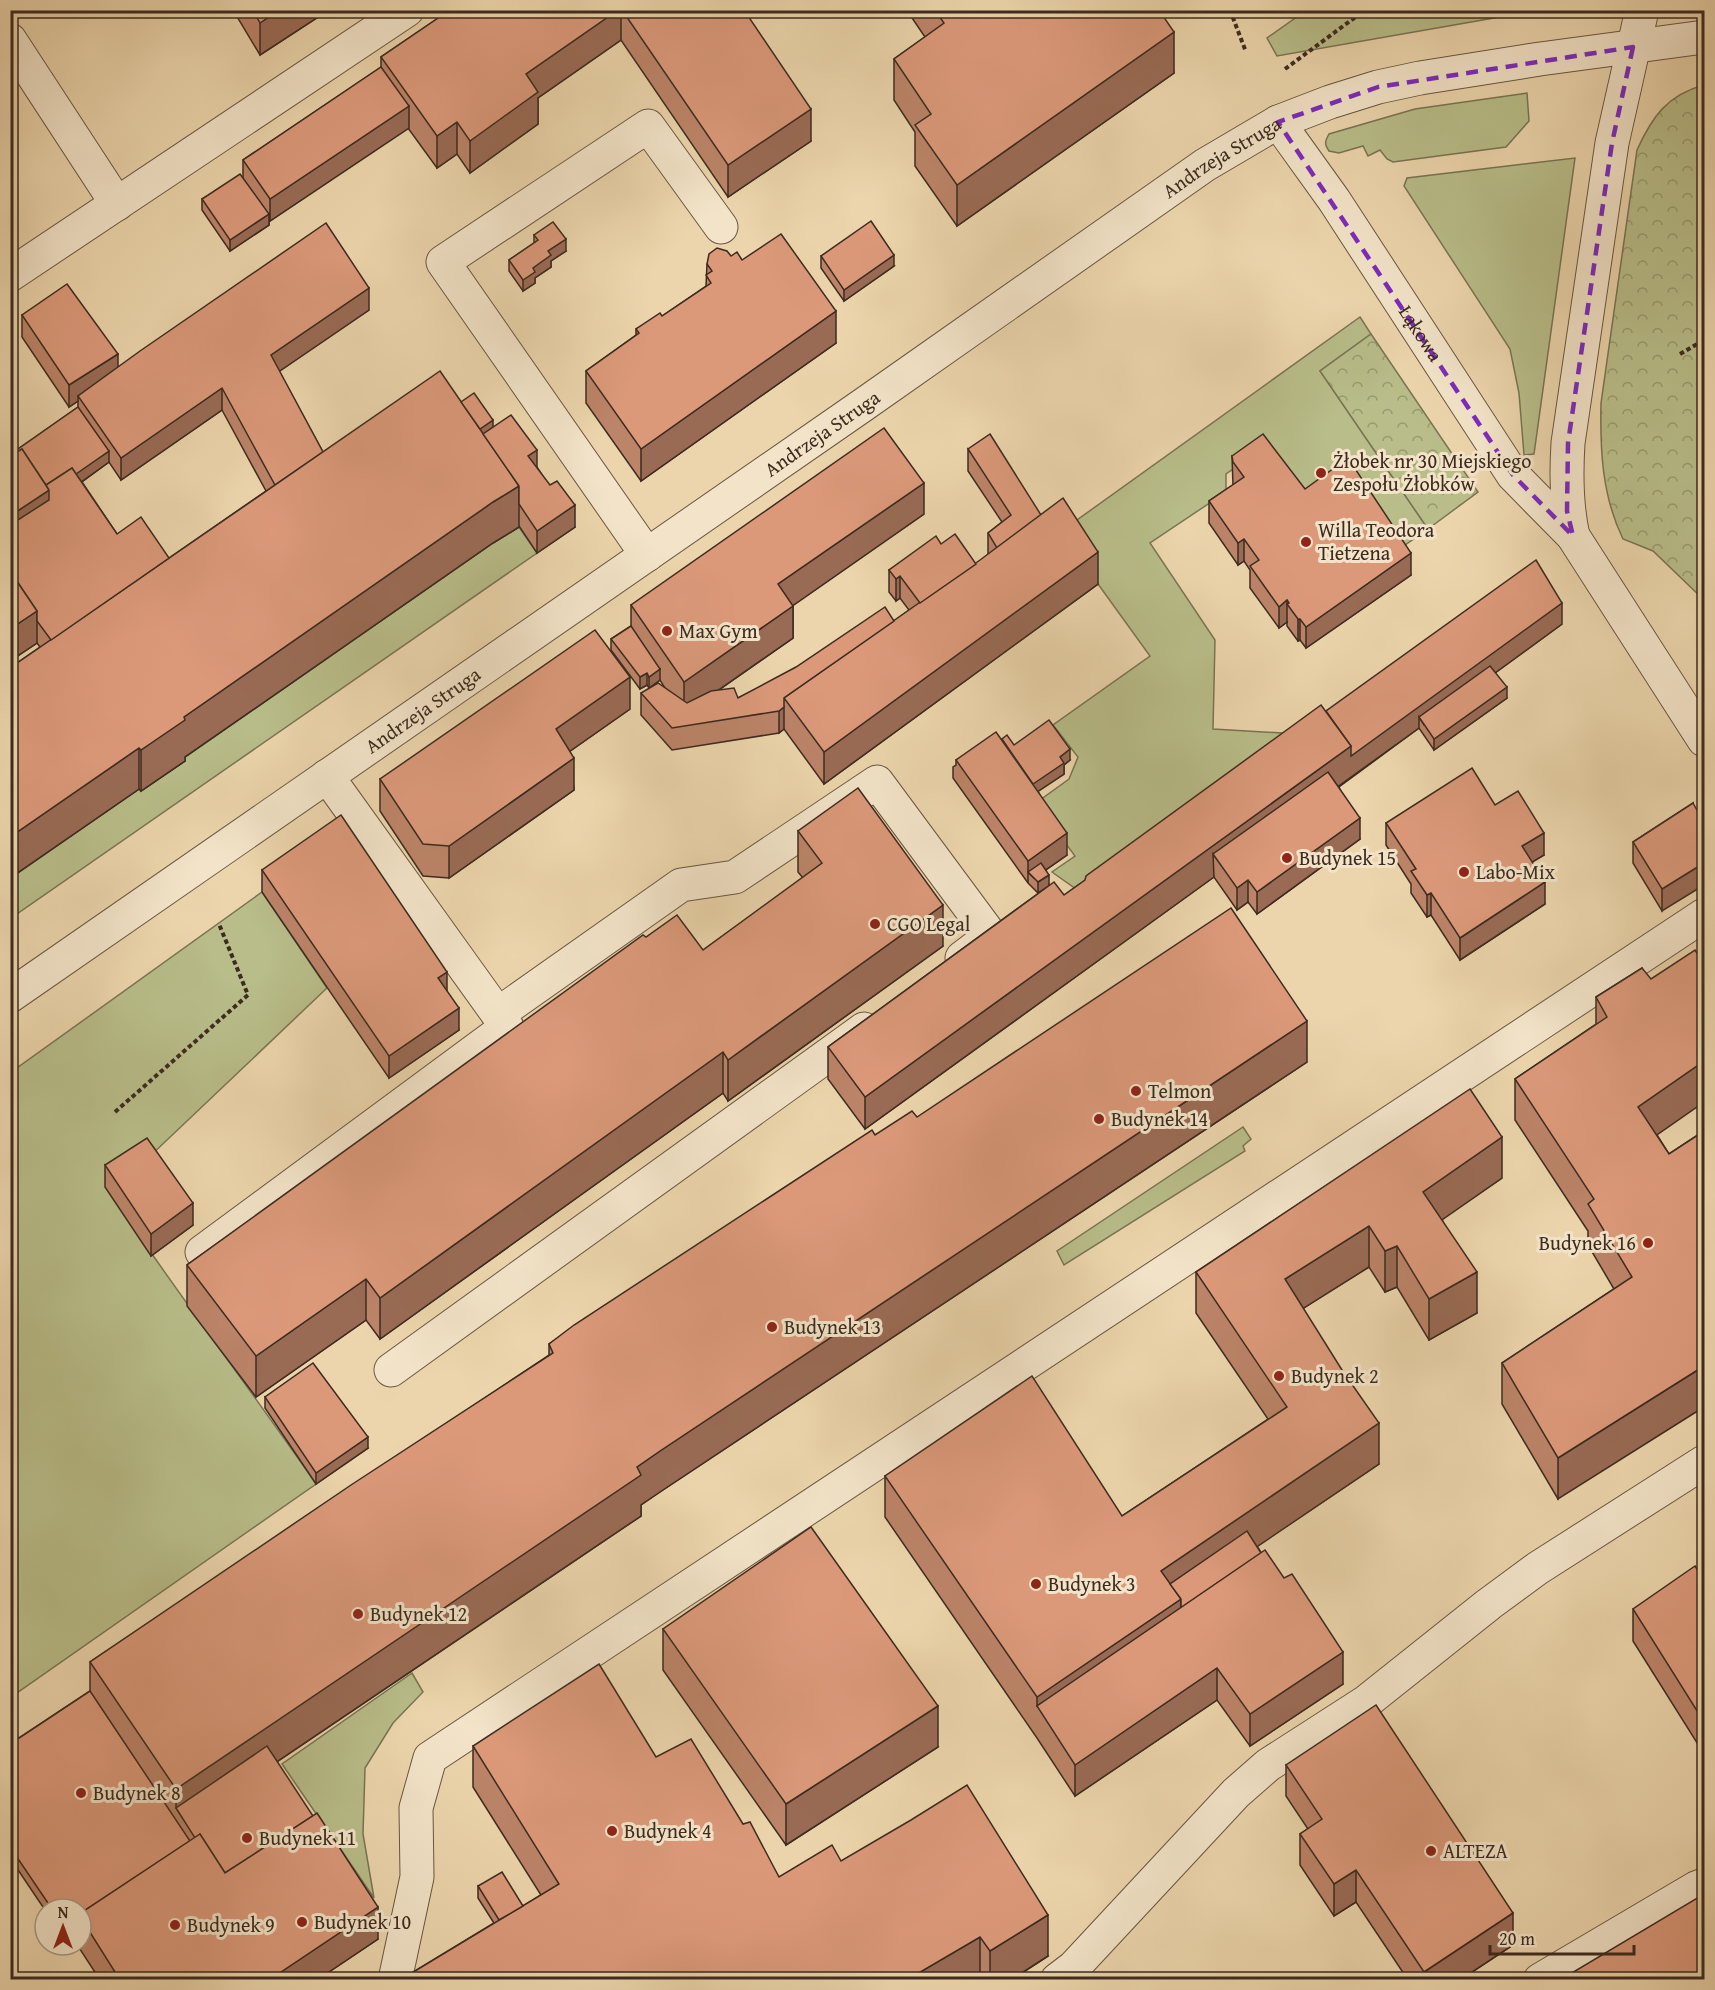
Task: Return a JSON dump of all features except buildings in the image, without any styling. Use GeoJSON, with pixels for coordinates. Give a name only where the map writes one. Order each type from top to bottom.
{"type":"FeatureCollection","features":[{"type":"Feature","properties":{"kind":"street"},"geometry":{"type":"LineString","coordinates":[[10,275],[407,10]]}},
{"type":"Feature","properties":{"kind":"street","name":"Łąkowa"},"geometry":{"type":"LineString","coordinates":[[1573,536],[1567,511],[1568,443],[1612,143],[1642,10]]}},
{"type":"Feature","properties":{"kind":"street","name":"Andrzeja Struga"},"geometry":{"type":"LineString","coordinates":[[10,996],[647,555],[1204,165],[1278,122],[1378,87],[1509,64],[1704,37]]}},
{"type":"Feature","properties":{"kind":"street"},"geometry":{"type":"LineString","coordinates":[[10,40],[117,204]]}},
{"type":"Feature","properties":{"kind":"street","name":"Łąkowa"},"geometry":{"type":"LineString","coordinates":[[1278,122],[1334,200],[1513,475],[1573,536],[1704,740]]}},
{"type":"Feature","properties":{"kind":"street"},"geometry":{"type":"LineString","coordinates":[[647,555],[443,262],[648,126],[721,227]]}},
{"type":"Feature","properties":{"kind":"street"},"geometry":{"type":"LineString","coordinates":[[202,1252],[507,1027],[327,776]]}},
{"type":"Feature","properties":{"kind":"street"},"geometry":{"type":"LineString","coordinates":[[498,1014],[681,885],[735,877],[877,782],[992,936],[933,979]]}},
{"type":"Feature","properties":{"kind":"street"},"geometry":{"type":"LineString","coordinates":[[395,1980],[417,1877],[416,1808],[430,1758],[1704,915]]}},
{"type":"Feature","properties":{"kind":"street"},"geometry":{"type":"LineString","coordinates":[[391,1371],[885,1014]]}},
{"type":"Feature","properties":{"kind":"street"},"geometry":{"type":"LineString","coordinates":[[1057,1980],[1074,1967],[1236,1793],[1268,1765],[1366,1702],[1538,1568],[1704,1462]]}},
{"type":"Feature","properties":{"kind":"street"},"geometry":{"type":"LineString","coordinates":[[1540,1980],[1696,1888],[1704,1886]]}},
{"type":"Feature","properties":{"kind":"path"},"geometry":{"type":"LineString","coordinates":[[1230,10],[1246,52]]}},
{"type":"Feature","properties":{"kind":"path"},"geometry":{"type":"LineString","coordinates":[[1285,69],[1365,10]]}},
{"type":"Feature","properties":{"kind":"path"},"geometry":{"type":"LineString","coordinates":[[1680,354],[1704,340]]}},
{"type":"Feature","properties":{"kind":"path"},"geometry":{"type":"LineString","coordinates":[[115,1112],[248,995],[219,924]]}},
{"type":"Feature","properties":{"kind":"highlighted area"},"geometry":{"type":"Polygon","coordinates":[[[1633,47],[1612,143],[1568,443],[1567,511],[1573,536],[1513,475],[1278,122],[1378,87],[1633,47]]]}},
{"type":"Feature","properties":{"kind":"green space"},"geometry":{"type":"Polygon","coordinates":[[[1295,11],[1526,11],[1277,56],[1267,38],[1298,16],[1295,11]]]}},
{"type":"Feature","properties":{"kind":"green space"},"geometry":{"type":"Polygon","coordinates":[[[1704,85],[1704,600],[1653,551],[1623,539],[1611,506],[1604,472],[1601,403],[1637,150],[1655,118],[1670,101],[1691,89],[1704,85]]]}},
{"type":"Feature","properties":{"kind":"green space"},"geometry":{"type":"Polygon","coordinates":[[[1527,93],[1529,121],[1506,147],[1393,162],[1387,159],[1380,150],[1368,156],[1363,146],[1339,153],[1329,151],[1326,144],[1329,134],[1415,109],[1527,93]]]}},
{"type":"Feature","properties":{"kind":"green space"},"geometry":{"type":"Polygon","coordinates":[[[1575,158],[1534,454],[1524,455],[1519,393],[1510,349],[1404,186],[1407,178],[1575,158]]]}},
{"type":"Feature","properties":{"kind":"green space"},"geometry":{"type":"Polygon","coordinates":[[[1360,317],[1371,334],[1320,371],[1428,529],[1402,547],[1308,497],[1267,446],[1226,474],[1226,492],[1150,543],[1215,640],[1213,729],[1299,734],[1086,896],[1052,872],[1075,856],[1036,803],[1069,779],[1078,757],[1053,725],[1150,656],[1098,584],[1063,530],[1360,317]]]}},
{"type":"Feature","properties":{"kind":"green space"},"geometry":{"type":"Polygon","coordinates":[[[1371,334],[1478,492],[1428,529],[1320,371],[1371,334]]]}},
{"type":"Feature","properties":{"kind":"green space"},"geometry":{"type":"Polygon","coordinates":[[[519,527],[537,553],[11,918],[11,878],[139,789],[141,791],[185,761],[184,758],[519,527]]]}},
{"type":"Feature","properties":{"kind":"green space"},"geometry":{"type":"Polygon","coordinates":[[[262,892],[327,988],[147,1159],[106,1187],[316,1484],[11,1697],[10,1073],[262,892]]]}},
{"type":"Feature","properties":{"kind":"green space"},"geometry":{"type":"Polygon","coordinates":[[[1243,1127],[1251,1139],[1243,1146],[1245,1151],[1064,1265],[1057,1251],[1243,1127]]]}},
{"type":"Feature","properties":{"kind":"green space"},"geometry":{"type":"Polygon","coordinates":[[[412,1673],[423,1692],[393,1723],[365,1768],[363,1834],[374,1898],[282,1764],[412,1673]]]}},
{"type":"Feature","properties":{"kind":"place","name":"Żłobek nr 30 Miejskiego Zespołu Żłobków"},"geometry":{"type":"Point","coordinates":[1321,473]}},
{"type":"Feature","properties":{"kind":"place","name":"Willa Teodora Tietzena"},"geometry":{"type":"Point","coordinates":[1306,542]}},
{"type":"Feature","properties":{"kind":"place","name":"Max Gym"},"geometry":{"type":"Point","coordinates":[667,631]}},
{"type":"Feature","properties":{"kind":"place","name":"Budynek 15"},"geometry":{"type":"Point","coordinates":[1287,858]}},
{"type":"Feature","properties":{"kind":"place","name":"Labo-Mix"},"geometry":{"type":"Point","coordinates":[1464,872]}},
{"type":"Feature","properties":{"kind":"place","name":"CGO Legal"},"geometry":{"type":"Point","coordinates":[875,924]}},
{"type":"Feature","properties":{"kind":"place","name":"Telmon"},"geometry":{"type":"Point","coordinates":[1136,1091]}},
{"type":"Feature","properties":{"kind":"place","name":"Budynek 14"},"geometry":{"type":"Point","coordinates":[1099,1119]}},
{"type":"Feature","properties":{"kind":"place","name":"Budynek 16"},"geometry":{"type":"Point","coordinates":[1648,1243]}},
{"type":"Feature","properties":{"kind":"place","name":"Budynek 13"},"geometry":{"type":"Point","coordinates":[772,1327]}},
{"type":"Feature","properties":{"kind":"place","name":"Budynek 2"},"geometry":{"type":"Point","coordinates":[1279,1376]}},
{"type":"Feature","properties":{"kind":"place","name":"Budynek 3"},"geometry":{"type":"Point","coordinates":[1036,1584]}},
{"type":"Feature","properties":{"kind":"place","name":"Budynek 12"},"geometry":{"type":"Point","coordinates":[358,1614]}},
{"type":"Feature","properties":{"kind":"place","name":"Budynek 8"},"geometry":{"type":"Point","coordinates":[81,1793]}},
{"type":"Feature","properties":{"kind":"place","name":"Budynek 4"},"geometry":{"type":"Point","coordinates":[612,1831]}},
{"type":"Feature","properties":{"kind":"place","name":"Budynek 11"},"geometry":{"type":"Point","coordinates":[247,1838]}},
{"type":"Feature","properties":{"kind":"place","name":"ALTEZA"},"geometry":{"type":"Point","coordinates":[1431,1851]}},
{"type":"Feature","properties":{"kind":"place","name":"Budynek 10"},"geometry":{"type":"Point","coordinates":[302,1922]}},
{"type":"Feature","properties":{"kind":"place","name":"Budynek 9"},"geometry":{"type":"Point","coordinates":[175,1925]}}]}
